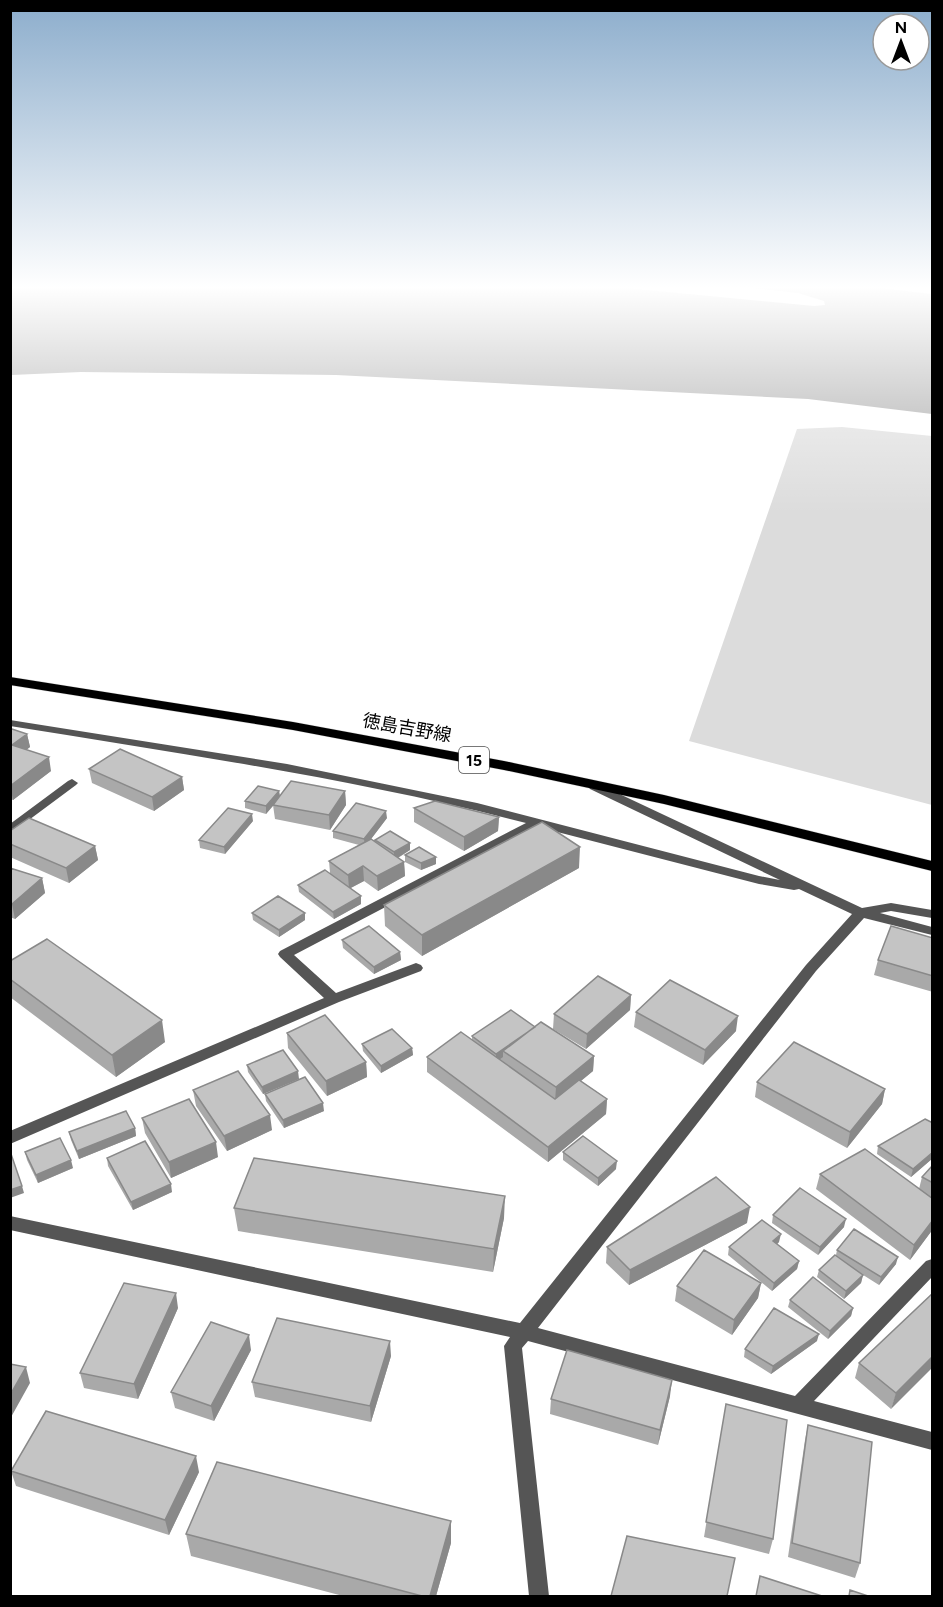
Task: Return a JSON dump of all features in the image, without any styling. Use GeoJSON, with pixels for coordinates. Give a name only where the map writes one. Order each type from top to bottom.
{"type":"FeatureCollection","features":[{"type":"Feature","properties":{"kind":"main road","name":"徳島吉野線"},"geometry":{"type":"LineString","coordinates":[[10,681],[141,700],[408,747],[590,784],[933,866]]}},
{"type":"Feature","properties":{"kind":"street"},"geometry":{"type":"LineString","coordinates":[[10,723],[287,767],[538,822],[759,880],[810,889]]}},
{"type":"Feature","properties":{"kind":"street"},"geometry":{"type":"LineString","coordinates":[[10,830],[72,783]]}},
{"type":"Feature","properties":{"kind":"street"},"geometry":{"type":"LineString","coordinates":[[590,784],[861,913],[933,931]]}},
{"type":"Feature","properties":{"kind":"street"},"geometry":{"type":"LineString","coordinates":[[334,999],[285,954],[538,822]]}},
{"type":"Feature","properties":{"kind":"street"},"geometry":{"type":"LineString","coordinates":[[539,1596],[513,1346],[811,968],[861,913],[891,907],[933,914]]}},
{"type":"Feature","properties":{"kind":"street"},"geometry":{"type":"LineString","coordinates":[[10,1138],[334,999],[416,968]]}},
{"type":"Feature","properties":{"kind":"street"},"geometry":{"type":"LineString","coordinates":[[10,1223],[525,1332],[933,1441]]}},
{"type":"Feature","properties":{"kind":"street"},"geometry":{"type":"LineString","coordinates":[[798,1406],[933,1266]]}},
{"type":"Feature","properties":{"kind":"shaded area"},"geometry":{"type":"Polygon","coordinates":[[[11,363],[932,363],[932,414],[808,399],[336,375],[81,372],[11,375],[11,363]]]}},
{"type":"Feature","properties":{"kind":"shaded area"},"geometry":{"type":"Polygon","coordinates":[[[842,427],[932,436],[932,805],[689,741],[797,429],[842,427]]]}},
{"type":"Feature","properties":{"kind":"building"},"geometry":{"type":"Polygon","coordinates":[[[10,729],[27,734],[12,745],[49,757],[10,786],[10,729]]]}},
{"type":"Feature","properties":{"kind":"building"},"geometry":{"type":"Polygon","coordinates":[[[120,749],[182,777],[152,797],[89,769],[120,749]]]}},
{"type":"Feature","properties":{"kind":"building"},"geometry":{"type":"Polygon","coordinates":[[[291,781],[345,791],[329,815],[273,805],[291,781]]]}},
{"type":"Feature","properties":{"kind":"building"},"geometry":{"type":"Polygon","coordinates":[[[258,786],[279,791],[266,806],[245,801],[258,786]]]}},
{"type":"Feature","properties":{"kind":"building"},"geometry":{"type":"Polygon","coordinates":[[[435,801],[499,817],[464,837],[414,808],[435,801]]]}},
{"type":"Feature","properties":{"kind":"building"},"geometry":{"type":"Polygon","coordinates":[[[356,803],[386,811],[364,839],[333,831],[356,803]]]}},
{"type":"Feature","properties":{"kind":"building"},"geometry":{"type":"Polygon","coordinates":[[[228,808],[252,814],[224,847],[199,840],[228,808]]]}},
{"type":"Feature","properties":{"kind":"building"},"geometry":{"type":"Polygon","coordinates":[[[29,818],[95,846],[66,868],[10,844],[10,831],[29,818]]]}},
{"type":"Feature","properties":{"kind":"building"},"geometry":{"type":"Polygon","coordinates":[[[542,822],[580,847],[422,935],[384,905],[542,822]]]}},
{"type":"Feature","properties":{"kind":"building"},"geometry":{"type":"Polygon","coordinates":[[[390,831],[410,843],[394,852],[375,840],[390,831]]]}},
{"type":"Feature","properties":{"kind":"building"},"geometry":{"type":"Polygon","coordinates":[[[371,839],[404,862],[377,876],[363,866],[348,875],[329,861],[371,839]]]}},
{"type":"Feature","properties":{"kind":"building"},"geometry":{"type":"Polygon","coordinates":[[[419,847],[436,857],[421,863],[405,855],[419,847]]]}},
{"type":"Feature","properties":{"kind":"building"},"geometry":{"type":"Polygon","coordinates":[[[10,868],[42,878],[12,904],[10,904],[10,868]]]}},
{"type":"Feature","properties":{"kind":"building"},"geometry":{"type":"Polygon","coordinates":[[[325,870],[361,896],[333,912],[298,885],[325,870]]]}},
{"type":"Feature","properties":{"kind":"building"},"geometry":{"type":"Polygon","coordinates":[[[278,896],[305,913],[279,930],[252,913],[278,896]]]}},
{"type":"Feature","properties":{"kind":"building"},"geometry":{"type":"Polygon","coordinates":[[[369,926],[400,952],[374,967],[342,940],[369,926]]]}},
{"type":"Feature","properties":{"kind":"building"},"geometry":{"type":"Polygon","coordinates":[[[891,926],[933,938],[933,976],[878,960],[891,926]]]}},
{"type":"Feature","properties":{"kind":"building"},"geometry":{"type":"Polygon","coordinates":[[[47,939],[162,1020],[112,1055],[10,979],[10,961],[47,939]]]}},
{"type":"Feature","properties":{"kind":"building"},"geometry":{"type":"Polygon","coordinates":[[[598,976],[631,995],[587,1034],[554,1014],[598,976]]]}},
{"type":"Feature","properties":{"kind":"building"},"geometry":{"type":"Polygon","coordinates":[[[670,980],[738,1016],[705,1050],[636,1012],[670,980]]]}},
{"type":"Feature","properties":{"kind":"building"},"geometry":{"type":"Polygon","coordinates":[[[511,1010],[535,1027],[496,1054],[472,1036],[511,1010]]]}},
{"type":"Feature","properties":{"kind":"building"},"geometry":{"type":"Polygon","coordinates":[[[325,1015],[366,1062],[326,1081],[287,1033],[325,1015]]]}},
{"type":"Feature","properties":{"kind":"building"},"geometry":{"type":"Polygon","coordinates":[[[541,1022],[594,1056],[556,1087],[503,1051],[541,1022]]]}},
{"type":"Feature","properties":{"kind":"building"},"geometry":{"type":"Polygon","coordinates":[[[392,1029],[412,1048],[381,1066],[362,1044],[392,1029]]]}},
{"type":"Feature","properties":{"kind":"building"},"geometry":{"type":"Polygon","coordinates":[[[461,1032],[555,1099],[579,1080],[607,1099],[548,1147],[427,1057],[461,1032]]]}},
{"type":"Feature","properties":{"kind":"building"},"geometry":{"type":"Polygon","coordinates":[[[794,1042],[885,1089],[850,1132],[757,1082],[794,1042]]]}},
{"type":"Feature","properties":{"kind":"building"},"geometry":{"type":"Polygon","coordinates":[[[283,1050],[298,1071],[262,1087],[247,1065],[283,1050]]]}},
{"type":"Feature","properties":{"kind":"building"},"geometry":{"type":"Polygon","coordinates":[[[238,1071],[270,1115],[224,1136],[193,1090],[238,1071]]]}},
{"type":"Feature","properties":{"kind":"building"},"geometry":{"type":"Polygon","coordinates":[[[305,1077],[323,1103],[283,1120],[265,1094],[305,1077]]]}},
{"type":"Feature","properties":{"kind":"building"},"geometry":{"type":"Polygon","coordinates":[[[189,1099],[216,1142],[169,1162],[142,1118],[189,1099]]]}},
{"type":"Feature","properties":{"kind":"building"},"geometry":{"type":"Polygon","coordinates":[[[126,1111],[135,1128],[77,1151],[69,1132],[126,1111]]]}},
{"type":"Feature","properties":{"kind":"building"},"geometry":{"type":"Polygon","coordinates":[[[925,1119],[933,1123],[933,1152],[913,1169],[878,1146],[925,1119]]]}},
{"type":"Feature","properties":{"kind":"building"},"geometry":{"type":"Polygon","coordinates":[[[583,1136],[617,1161],[598,1178],[563,1152],[583,1136]]]}},
{"type":"Feature","properties":{"kind":"building"},"geometry":{"type":"Polygon","coordinates":[[[60,1138],[71,1160],[36,1175],[25,1152],[60,1138]]]}},
{"type":"Feature","properties":{"kind":"building"},"geometry":{"type":"Polygon","coordinates":[[[145,1141],[171,1184],[131,1202],[107,1158],[145,1141]]]}},
{"type":"Feature","properties":{"kind":"building"},"geometry":{"type":"Polygon","coordinates":[[[865,1149],[933,1199],[933,1220],[914,1245],[820,1174],[865,1149]]]}},
{"type":"Feature","properties":{"kind":"building"},"geometry":{"type":"Polygon","coordinates":[[[10,1151],[22,1186],[10,1190],[10,1151]]]}},
{"type":"Feature","properties":{"kind":"building"},"geometry":{"type":"Polygon","coordinates":[[[254,1158],[505,1196],[494,1249],[234,1208],[254,1158]]]}},
{"type":"Feature","properties":{"kind":"building"},"geometry":{"type":"Polygon","coordinates":[[[933,1165],[933,1183],[922,1177],[933,1165]]]}},
{"type":"Feature","properties":{"kind":"building"},"geometry":{"type":"Polygon","coordinates":[[[716,1177],[750,1207],[630,1270],[607,1247],[716,1177]]]}},
{"type":"Feature","properties":{"kind":"building"},"geometry":{"type":"Polygon","coordinates":[[[800,1188],[846,1219],[820,1247],[773,1215],[800,1188]]]}},
{"type":"Feature","properties":{"kind":"building"},"geometry":{"type":"Polygon","coordinates":[[[762,1220],[781,1234],[773,1241],[799,1261],[774,1283],[729,1247],[762,1220]]]}},
{"type":"Feature","properties":{"kind":"building"},"geometry":{"type":"Polygon","coordinates":[[[854,1229],[898,1257],[881,1277],[837,1250],[854,1229]]]}},
{"type":"Feature","properties":{"kind":"building"},"geometry":{"type":"Polygon","coordinates":[[[704,1250],[761,1283],[734,1320],[677,1286],[704,1250]]]}},
{"type":"Feature","properties":{"kind":"building"},"geometry":{"type":"Polygon","coordinates":[[[835,1255],[863,1275],[846,1291],[819,1270],[835,1255]]]}},
{"type":"Feature","properties":{"kind":"building"},"geometry":{"type":"Polygon","coordinates":[[[813,1277],[853,1308],[830,1331],[790,1300],[813,1277]]]}},
{"type":"Feature","properties":{"kind":"building"},"geometry":{"type":"Polygon","coordinates":[[[124,1283],[176,1293],[134,1384],[80,1373],[124,1283]]]}},
{"type":"Feature","properties":{"kind":"building"},"geometry":{"type":"Polygon","coordinates":[[[933,1293],[933,1356],[896,1393],[859,1363],[933,1293]]]}},
{"type":"Feature","properties":{"kind":"building"},"geometry":{"type":"Polygon","coordinates":[[[774,1308],[819,1334],[773,1366],[745,1349],[774,1308]]]}},
{"type":"Feature","properties":{"kind":"building"},"geometry":{"type":"Polygon","coordinates":[[[277,1318],[390,1341],[370,1406],[252,1382],[277,1318]]]}},
{"type":"Feature","properties":{"kind":"building"},"geometry":{"type":"Polygon","coordinates":[[[211,1322],[249,1335],[211,1406],[171,1392],[211,1322]]]}},
{"type":"Feature","properties":{"kind":"building"},"geometry":{"type":"Polygon","coordinates":[[[567,1350],[672,1380],[660,1430],[551,1399],[567,1350]]]}},
{"type":"Feature","properties":{"kind":"building"},"geometry":{"type":"Polygon","coordinates":[[[10,1364],[26,1367],[10,1395],[10,1364]]]}},
{"type":"Feature","properties":{"kind":"building"},"geometry":{"type":"Polygon","coordinates":[[[726,1404],[787,1420],[773,1539],[706,1522],[726,1404]]]}},
{"type":"Feature","properties":{"kind":"building"},"geometry":{"type":"Polygon","coordinates":[[[46,1411],[196,1456],[165,1520],[11,1471],[46,1411]]]}},
{"type":"Feature","properties":{"kind":"building"},"geometry":{"type":"Polygon","coordinates":[[[808,1425],[872,1442],[860,1563],[792,1543],[808,1425]]]}},
{"type":"Feature","properties":{"kind":"building"},"geometry":{"type":"Polygon","coordinates":[[[217,1462],[451,1521],[430,1596],[422,1596],[186,1534],[217,1462]]]}},
{"type":"Feature","properties":{"kind":"building"},"geometry":{"type":"Polygon","coordinates":[[[627,1536],[735,1558],[727,1596],[611,1596],[627,1536]]]}},
{"type":"Feature","properties":{"kind":"building"},"geometry":{"type":"Polygon","coordinates":[[[760,1576],[822,1596],[756,1596],[760,1576]]]}},
{"type":"Feature","properties":{"kind":"building"},"geometry":{"type":"Polygon","coordinates":[[[850,1590],[868,1596],[849,1596],[850,1590]]]}}]}
